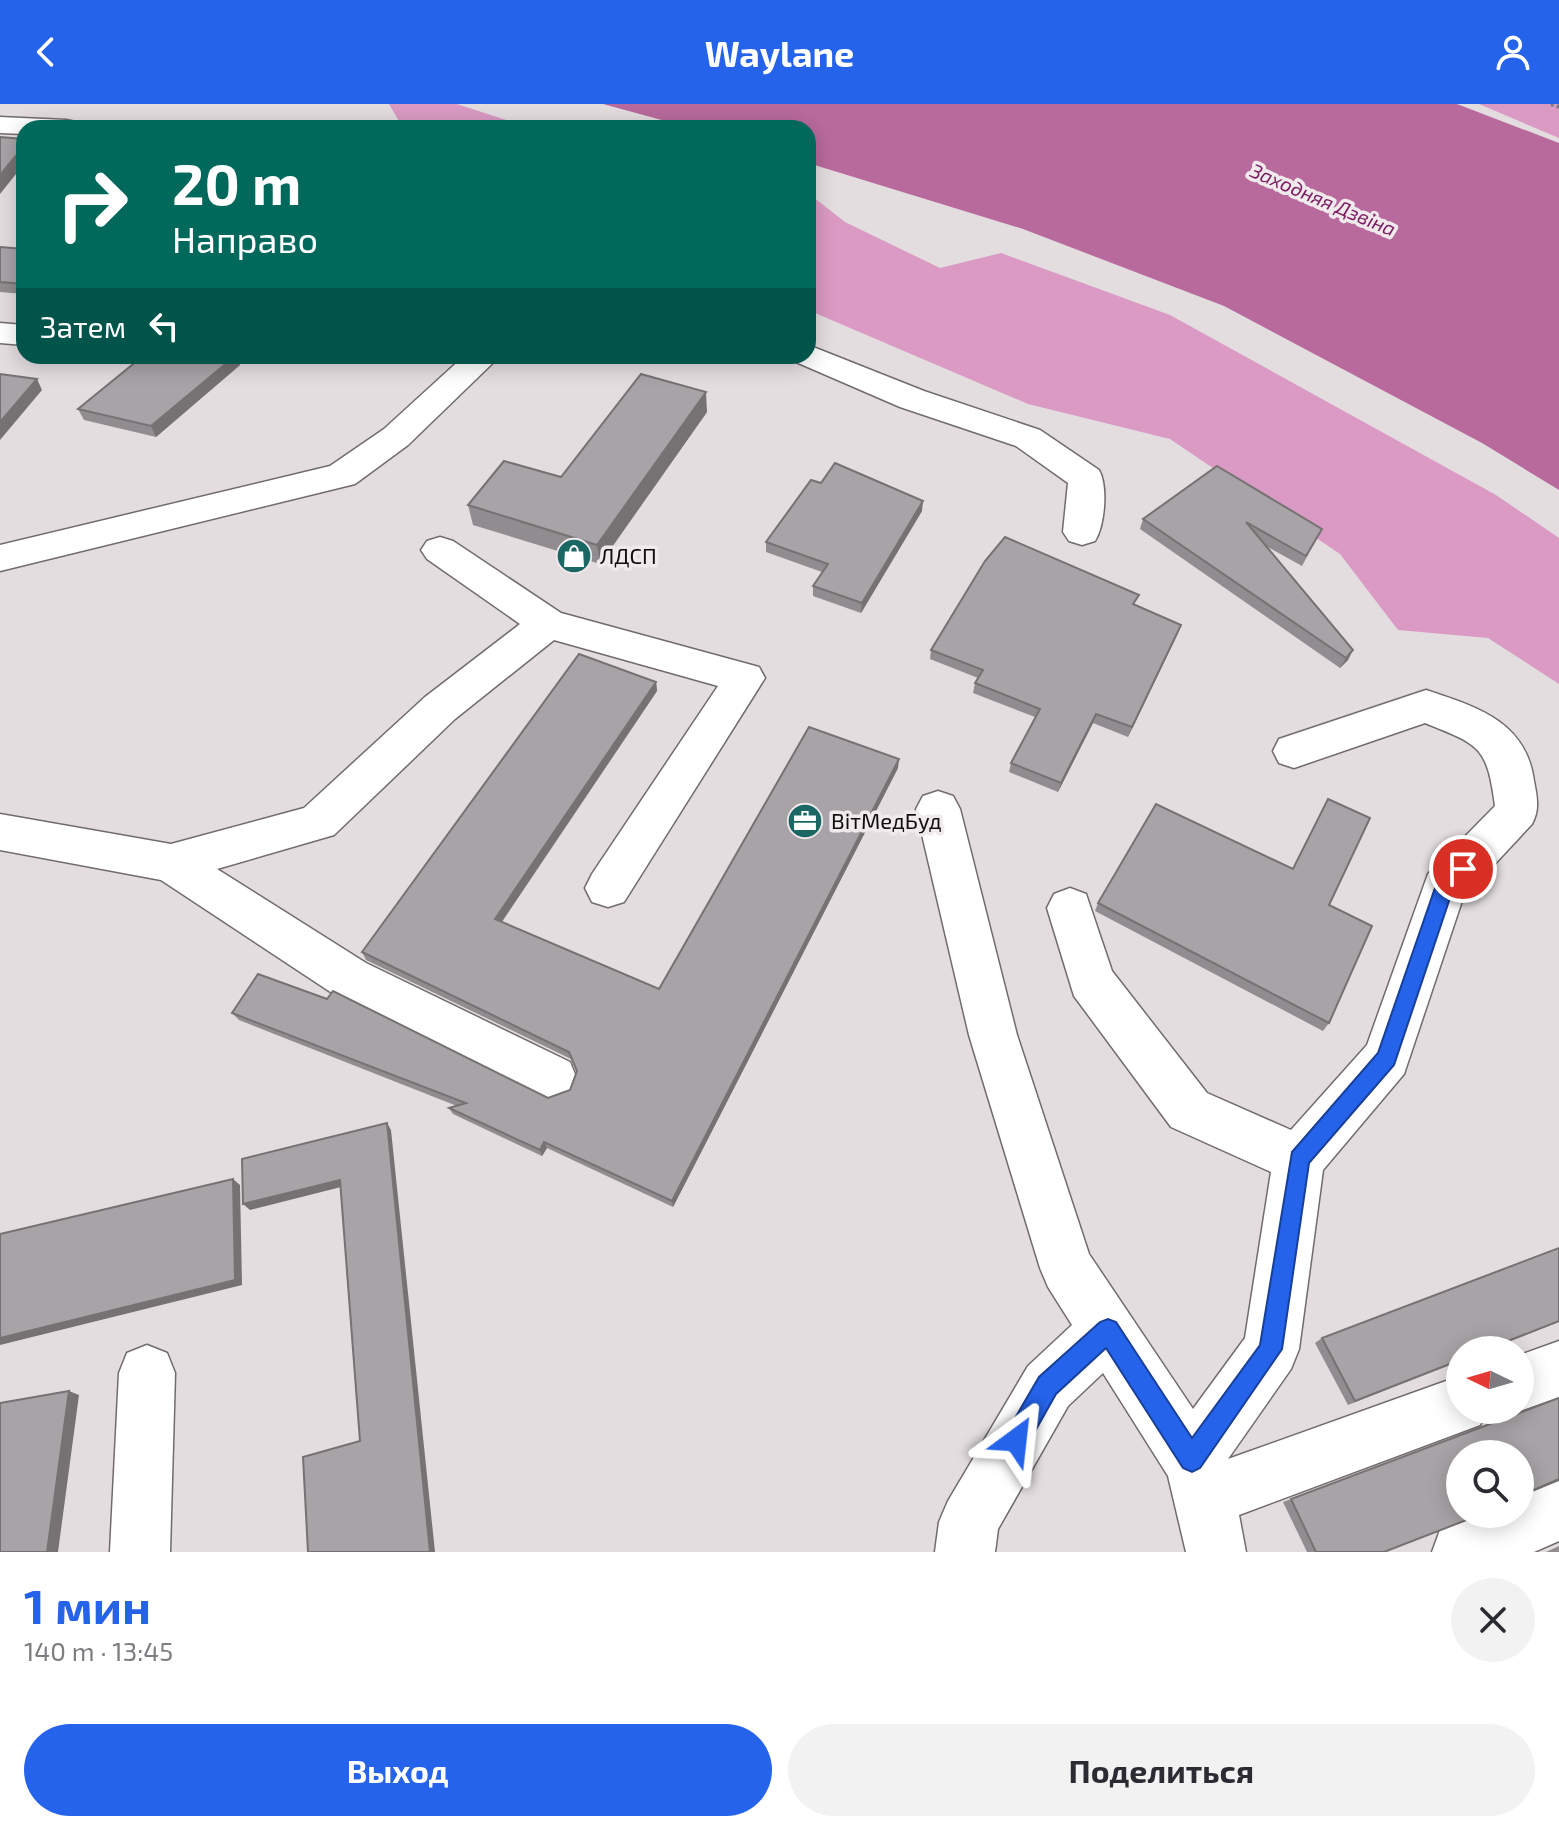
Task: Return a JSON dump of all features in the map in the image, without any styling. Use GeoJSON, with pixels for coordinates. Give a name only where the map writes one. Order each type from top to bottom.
{"type":"FeatureCollection","features":[{"type":"Feature","properties":{"kind":"lane"},"geometry":{"type":"LineString","coordinates":[[816,358],[912,399],[1028,438],[1086,479],[1082,532]]}},
{"type":"Feature","properties":{"kind":"lane"},"geometry":{"type":"LineString","coordinates":[[0,558],[342,475],[396,437],[475,364]]}},
{"type":"Feature","properties":{"kind":"lane"},"geometry":{"type":"LineString","coordinates":[[440,550],[548,624],[745,678],[608,888]]}},
{"type":"Feature","properties":{"kind":"lane"},"geometry":{"type":"LineString","coordinates":[[171,863],[318,822],[440,708],[548,624]]}},
{"type":"Feature","properties":{"kind":"lane"},"geometry":{"type":"LineString","coordinates":[[1198,1478],[1271,1349],[1299,1159],[1387,1058],[1444,888],[1517,811],[1510,759],[1483,729],[1426,706],[1294,751]]}},
{"type":"Feature","properties":{"kind":"lane"},"geometry":{"type":"LineString","coordinates":[[938,809],[993,1035],[1067,1268],[1198,1478],[1216,1552]]}},
{"type":"Feature","properties":{"kind":"lane"},"geometry":{"type":"LineString","coordinates":[[0,832],[171,863],[349,978],[552,1079]]}},
{"type":"Feature","properties":{"kind":"lane"},"geometry":{"type":"LineString","coordinates":[[1070,908],[1091,981],[1189,1110],[1299,1159]]}},
{"type":"Feature","properties":{"kind":"lane"},"geometry":{"type":"LineString","coordinates":[[965,1552],[969,1522],[1048,1386],[1108,1330]]}},
{"type":"Feature","properties":{"kind":"lane"},"geometry":{"type":"LineString","coordinates":[[1534,1378],[1559,1369]]}},
{"type":"Feature","properties":{"kind":"lane"},"geometry":{"type":"LineString","coordinates":[[140,1552],[147,1373]]}},
{"type":"Feature","properties":{"kind":"lane"},"geometry":{"type":"LineString","coordinates":[[1198,1478],[1446,1409]]}},
{"type":"Feature","properties":{"kind":"lane"},"geometry":{"type":"LineString","coordinates":[[1462,1552],[1559,1511]]}},
{"type":"Feature","properties":{"kind":"path"},"geometry":{"type":"LineString","coordinates":[[1551,104],[1559,107]]}},
{"type":"Feature","properties":{"kind":"shaded area"},"geometry":{"type":"Polygon","coordinates":[[[389,104],[457,104],[506,120],[398,120],[389,104]]]}},
{"type":"Feature","properties":{"kind":"shaded area"},"geometry":{"type":"Polygon","coordinates":[[[1479,104],[1559,104],[1559,138],[1479,104]]]}},
{"type":"Feature","properties":{"kind":"shaded area"},"geometry":{"type":"Polygon","coordinates":[[[816,199],[845,222],[940,268],[1001,253],[1170,315],[1496,495],[1559,538],[1559,684],[1488,638],[1398,630],[1340,554],[1170,439],[1028,404],[816,313],[816,199]]]}},
{"type":"Feature","properties":{"kind":"water","name":"Заходняя Дзвіна"},"geometry":{"type":"Polygon","coordinates":[[[603,104],[1457,104],[1559,143],[1559,490],[1482,443],[1224,306],[1023,229],[816,165],[816,120],[662,120],[603,104]]]}},
{"type":"Feature","properties":{"kind":"building"},"geometry":{"type":"Polygon","coordinates":[[[0,137],[16,138],[16,156],[0,175],[0,137]]]}},
{"type":"Feature","properties":{"kind":"building"},"geometry":{"type":"Polygon","coordinates":[[[0,247],[16,248],[16,283],[0,282],[0,247]]]}},
{"type":"Feature","properties":{"kind":"building"},"geometry":{"type":"Polygon","coordinates":[[[133,364],[225,364],[151,426],[78,409],[133,364]]]}},
{"type":"Feature","properties":{"kind":"building"},"geometry":{"type":"Polygon","coordinates":[[[0,374],[37,379],[0,422],[0,374]]]}},
{"type":"Feature","properties":{"kind":"building"},"geometry":{"type":"Polygon","coordinates":[[[641,374],[706,392],[597,545],[468,505],[504,461],[561,477],[641,374]]]}},
{"type":"Feature","properties":{"kind":"building"},"geometry":{"type":"Polygon","coordinates":[[[835,463],[923,501],[862,603],[813,586],[828,564],[766,542],[811,480],[821,483],[835,463]]]}},
{"type":"Feature","properties":{"kind":"building"},"geometry":{"type":"Polygon","coordinates":[[[1217,466],[1322,529],[1306,556],[1246,522],[1353,650],[1346,658],[1143,519],[1217,466]]]}},
{"type":"Feature","properties":{"kind":"building"},"geometry":{"type":"Polygon","coordinates":[[[1005,537],[1139,595],[1133,604],[1181,625],[1132,727],[1096,714],[1061,783],[1011,763],[1040,709],[975,683],[983,670],[931,650],[985,561],[1005,537]]]}},
{"type":"Feature","properties":{"kind":"building"},"geometry":{"type":"Polygon","coordinates":[[[579,654],[656,682],[495,919],[659,989],[809,727],[899,759],[672,1201],[544,1142],[540,1150],[449,1108],[466,1103],[232,1013],[258,974],[327,999],[333,991],[548,1098],[570,1090],[577,1071],[569,1052],[362,952],[579,654]]]}},
{"type":"Feature","properties":{"kind":"building"},"geometry":{"type":"Polygon","coordinates":[[[1328,799],[1370,818],[1329,905],[1372,926],[1329,1023],[1098,903],[1156,804],[1293,869],[1328,799]]]}},
{"type":"Feature","properties":{"kind":"building"},"geometry":{"type":"Polygon","coordinates":[[[387,1123],[430,1552],[308,1552],[303,1457],[360,1441],[340,1180],[243,1204],[242,1159],[387,1123]]]}},
{"type":"Feature","properties":{"kind":"building"},"geometry":{"type":"Polygon","coordinates":[[[233,1179],[235,1280],[0,1338],[0,1234],[233,1179]]]}},
{"type":"Feature","properties":{"kind":"building"},"geometry":{"type":"Polygon","coordinates":[[[1559,1248],[1559,1321],[1521,1336],[1446,1336],[1446,1365],[1355,1401],[1322,1338],[1559,1248]]]}},
{"type":"Feature","properties":{"kind":"building"},"geometry":{"type":"Polygon","coordinates":[[[69,1391],[47,1552],[0,1552],[0,1403],[69,1391]]]}},
{"type":"Feature","properties":{"kind":"building"},"geometry":{"type":"Polygon","coordinates":[[[1559,1398],[1559,1479],[1534,1490],[1534,1440],[1448,1440],[1490,1424],[1534,1424],[1534,1407],[1559,1398]]]}},
{"type":"Feature","properties":{"kind":"building"},"geometry":{"type":"Polygon","coordinates":[[[1446,1441],[1446,1528],[1384,1552],[1316,1552],[1291,1499],[1446,1441]]]}},
{"type":"Feature","properties":{"kind":"place","name":"ЛДСП"},"geometry":{"type":"Point","coordinates":[574,556]}},
{"type":"Feature","properties":{"kind":"place","name":"ВітМедБуд"},"geometry":{"type":"Point","coordinates":[805,821]}},
{"type":"Feature","properties":{"kind":"route"},"geometry":{"type":"LineString","coordinates":[[1016,1440],[1048,1386],[1108,1330],[1192,1460],[1271,1349],[1299,1159],[1387,1058],[1444,888],[1463,869]]}}]}
